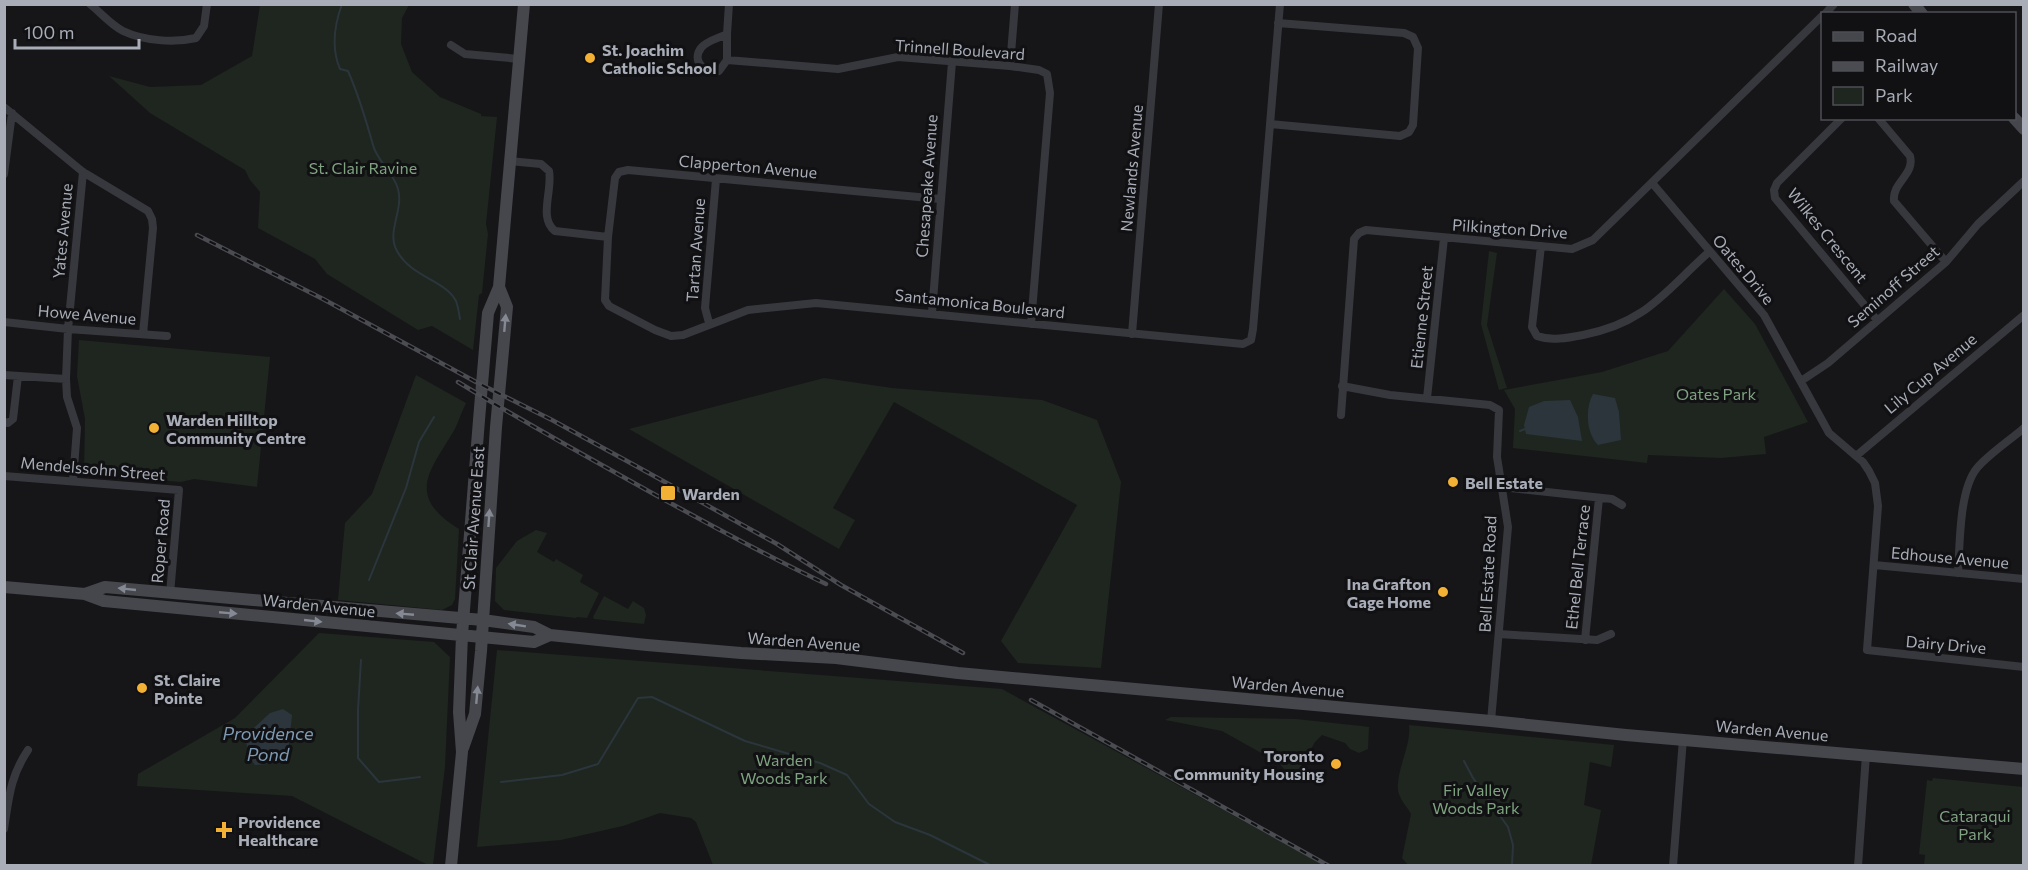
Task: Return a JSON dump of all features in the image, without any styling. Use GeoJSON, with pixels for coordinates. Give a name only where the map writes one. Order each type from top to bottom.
{"type":"FeatureCollection","features":[{"type":"Feature","properties":{"kind":"main road","name":"St Clair Avenue East"},"geometry":{"type":"LineString","coordinates":[[451,866],[462,752],[459,712],[463,619],[488,313],[499,287],[524,4]]}},
{"type":"Feature","properties":{"kind":"main road","name":"St Clair Avenue East"},"geometry":{"type":"LineString","coordinates":[[462,752],[475,714],[482,637],[496,427],[507,307],[499,287]]}},
{"type":"Feature","properties":{"kind":"main road","name":"Warden Avenue"},"geometry":{"type":"LineString","coordinates":[[4,587],[85,594],[104,601],[534,642],[550,635]]}},
{"type":"Feature","properties":{"kind":"main road","name":"Warden Avenue"},"geometry":{"type":"LineString","coordinates":[[85,594],[105,587],[483,620],[534,627],[550,635],[741,653],[836,658],[958,672],[2024,769]]}},
{"type":"Feature","properties":{"kind":"street"},"geometry":{"type":"LineString","coordinates":[[90,4],[122,30],[137,36],[180,42],[196,38],[204,26],[207,4]]}},
{"type":"Feature","properties":{"kind":"street"},"geometry":{"type":"LineString","coordinates":[[727,60],[729,4]]}},
{"type":"Feature","properties":{"kind":"street"},"geometry":{"type":"LineString","coordinates":[[1010,66],[1015,4]]}},
{"type":"Feature","properties":{"kind":"street","name":"Newlands Avenue"},"geometry":{"type":"LineString","coordinates":[[1132,334],[1159,4]]}},
{"type":"Feature","properties":{"kind":"street","name":"Santamonica Boulevard"},"geometry":{"type":"LineString","coordinates":[[609,237],[605,300],[609,306],[671,336],[683,334],[748,310],[816,303],[1243,344],[1251,340],[1253,329],[1280,4]]}},
{"type":"Feature","properties":{"kind":"street","name":"Pilkington Drive"},"geometry":{"type":"LineString","coordinates":[[1341,415],[1354,239],[1359,233],[1366,230],[1572,249],[1593,240],[1821,18]]}},
{"type":"Feature","properties":{"kind":"street"},"geometry":{"type":"LineString","coordinates":[[1270,124],[1400,136],[1409,132],[1413,125],[1418,48],[1413,37],[1404,33],[1278,23]]}},
{"type":"Feature","properties":{"kind":"street","name":"Trinnell Boulevard"},"geometry":{"type":"LineString","coordinates":[[727,34],[704,46],[698,54],[702,67],[714,72],[723,68],[727,60],[838,69],[898,57],[1044,71],[1050,81],[1031,324]]}},
{"type":"Feature","properties":{"kind":"street"},"geometry":{"type":"LineString","coordinates":[[452,45],[465,54],[520,59]]}},
{"type":"Feature","properties":{"kind":"street","name":"Chesapeake Avenue"},"geometry":{"type":"LineString","coordinates":[[932,313],[952,62]]}},
{"type":"Feature","properties":{"kind":"street"},"geometry":{"type":"LineString","coordinates":[[4,107],[82,172],[148,211],[153,228],[143,334]]}},
{"type":"Feature","properties":{"kind":"street"},"geometry":{"type":"LineString","coordinates":[[4,174],[12,113]]}},
{"type":"Feature","properties":{"kind":"street","name":"Wilkes Crescent"},"geometry":{"type":"LineString","coordinates":[[1840,120],[1777,183],[1774,190],[1775,198],[1877,320]]}},
{"type":"Feature","properties":{"kind":"street"},"geometry":{"type":"LineString","coordinates":[[1880,120],[1910,156],[1912,164],[1893,194],[1894,201],[1946,262]]}},
{"type":"Feature","properties":{"kind":"street"},"geometry":{"type":"LineString","coordinates":[[509,160],[541,164],[549,171],[547,220],[552,229],[609,237]]}},
{"type":"Feature","properties":{"kind":"street","name":"Clapperton Avenue"},"geometry":{"type":"LineString","coordinates":[[609,237],[615,178],[619,172],[628,170],[940,200]]}},
{"type":"Feature","properties":{"kind":"street","name":"Yates Avenue"},"geometry":{"type":"LineString","coordinates":[[73,481],[77,428],[67,397],[66,380],[68,329],[82,172]]}},
{"type":"Feature","properties":{"kind":"street","name":"Tartan Avenue"},"geometry":{"type":"LineString","coordinates":[[709,323],[705,308],[716,179]]}},
{"type":"Feature","properties":{"kind":"street","name":"Seminoff Street"},"geometry":{"type":"LineString","coordinates":[[1801,381],[1828,363],[1946,262],[1978,224],[2024,181]]}},
{"type":"Feature","properties":{"kind":"street","name":"Oates Drive"},"geometry":{"type":"LineString","coordinates":[[1653,184],[1764,315],[1829,434],[1856,456]]}},
{"type":"Feature","properties":{"kind":"street","name":"Etienne Street"},"geometry":{"type":"LineString","coordinates":[[1427,398],[1444,238]]}},
{"type":"Feature","properties":{"kind":"street"},"geometry":{"type":"LineString","coordinates":[[1540,246],[1532,327],[1537,336],[1546,339],[1577,337],[1607,331],[1631,320],[1652,306],[1709,252]]}},
{"type":"Feature","properties":{"kind":"street","name":"Lily Cup Avenue"},"geometry":{"type":"LineString","coordinates":[[1856,456],[2024,315]]}},
{"type":"Feature","properties":{"kind":"street","name":"Howe Avenue"},"geometry":{"type":"LineString","coordinates":[[4,322],[167,336]]}},
{"type":"Feature","properties":{"kind":"street"},"geometry":{"type":"LineString","coordinates":[[4,375],[66,380]]}},
{"type":"Feature","properties":{"kind":"street"},"geometry":{"type":"LineString","coordinates":[[4,422],[8,423],[13,419],[18,376]]}},
{"type":"Feature","properties":{"kind":"street","name":"Bell Estate Road"},"geometry":{"type":"LineString","coordinates":[[1342,386],[1390,395],[1490,405],[1499,410],[1497,457],[1508,527],[1491,720]]}},
{"type":"Feature","properties":{"kind":"street"},"geometry":{"type":"LineString","coordinates":[[1958,573],[1965,492],[1970,479],[1978,467],[2024,428]]}},
{"type":"Feature","properties":{"kind":"street"},"geometry":{"type":"LineString","coordinates":[[1856,456],[1869,471],[1876,489],[1878,506],[1874,565]]}},
{"type":"Feature","properties":{"kind":"street","name":"Mendelssohn Street"},"geometry":{"type":"LineString","coordinates":[[4,476],[179,490]]}},
{"type":"Feature","properties":{"kind":"street"},"geometry":{"type":"LineString","coordinates":[[1501,487],[1612,499],[1622,505]]}},
{"type":"Feature","properties":{"kind":"street","name":"Roper Road"},"geometry":{"type":"LineString","coordinates":[[170,594],[179,490]]}},
{"type":"Feature","properties":{"kind":"street","name":"Ethel Bell Terrace"},"geometry":{"type":"LineString","coordinates":[[1586,640],[1599,498]]}},
{"type":"Feature","properties":{"kind":"street","name":"Edhouse Avenue"},"geometry":{"type":"LineString","coordinates":[[1874,565],[2024,579]]}},
{"type":"Feature","properties":{"kind":"street","name":"Dairy Drive"},"geometry":{"type":"LineString","coordinates":[[1874,565],[1867,650],[2024,667]]}},
{"type":"Feature","properties":{"kind":"street"},"geometry":{"type":"LineString","coordinates":[[1499,633],[1586,640],[1597,640],[1611,634]]}},
{"type":"Feature","properties":{"kind":"street"},"geometry":{"type":"LineString","coordinates":[[1673,866],[1683,739]]}},
{"type":"Feature","properties":{"kind":"street"},"geometry":{"type":"LineString","coordinates":[[4,829],[12,779],[16,768],[28,750]]}},
{"type":"Feature","properties":{"kind":"street"},"geometry":{"type":"LineString","coordinates":[[1858,866],[1866,755]]}},
{"type":"Feature","properties":{"kind":"green space","name":"St. Clair Ravine"},"geometry":{"type":"Polygon","coordinates":[[[260,5],[409,5],[402,18],[401,44],[412,72],[440,97],[481,114],[481,116],[497,117],[486,224],[488,234],[482,293],[479,295],[473,350],[432,326],[418,330],[327,274],[315,259],[258,228],[260,192],[245,170],[150,113],[109,76],[150,87],[201,85],[252,56],[260,5]]]}},
{"type":"Feature","properties":{"kind":"green space"},"geometry":{"type":"Polygon","coordinates":[[[1489,251],[1497,253],[1487,325],[1507,388],[1499,390],[1481,324],[1489,251]]]}},
{"type":"Feature","properties":{"kind":"green space","name":"Oates Park"},"geometry":{"type":"Polygon","coordinates":[[[1724,289],[1755,324],[1808,422],[1764,437],[1766,454],[1721,458],[1648,455],[1647,463],[1513,448],[1515,409],[1504,390],[1602,372],[1668,351],[1724,289]]]}},
{"type":"Feature","properties":{"kind":"green space"},"geometry":{"type":"Polygon","coordinates":[[[79,340],[270,357],[257,487],[194,479],[181,482],[84,474],[85,419],[77,376],[79,340]]]}},
{"type":"Feature","properties":{"kind":"green space"},"geometry":{"type":"Polygon","coordinates":[[[416,375],[466,403],[427,482],[427,493],[432,505],[442,517],[459,529],[455,599],[452,605],[442,610],[338,600],[345,523],[372,494],[416,375]]]}},
{"type":"Feature","properties":{"kind":"green space"},"geometry":{"type":"Polygon","coordinates":[[[824,378],[892,388],[1042,400],[1097,420],[1121,482],[1101,668],[1018,663],[1001,641],[1077,505],[894,402],[833,508],[855,520],[839,549],[629,429],[824,378]]]}},
{"type":"Feature","properties":{"kind":"green space"},"geometry":{"type":"Polygon","coordinates":[[[536,530],[547,533],[537,552],[554,562],[556,559],[583,575],[580,582],[599,593],[587,618],[504,610],[495,601],[496,568],[517,541],[536,530]]]}},
{"type":"Feature","properties":{"kind":"green space"},"geometry":{"type":"Polygon","coordinates":[[[604,596],[628,609],[633,601],[644,608],[646,615],[644,624],[594,619],[604,596]]]}},
{"type":"Feature","properties":{"kind":"green space"},"geometry":{"type":"Polygon","coordinates":[[[319,633],[434,642],[450,657],[445,767],[433,865],[428,865],[292,796],[137,786],[138,774],[235,718],[319,633]]]}},
{"type":"Feature","properties":{"kind":"green space","name":"Warden Woods Park"},"geometry":{"type":"Polygon","coordinates":[[[497,650],[1002,689],[1324,865],[713,865],[696,822],[691,818],[660,813],[623,826],[561,840],[477,847],[497,650]]]}},
{"type":"Feature","properties":{"kind":"green space"},"geometry":{"type":"Polygon","coordinates":[[[1171,717],[1296,719],[1369,727],[1368,749],[1359,753],[1350,749],[1345,743],[1322,735],[1315,742],[1296,775],[1290,776],[1279,763],[1222,731],[1165,720],[1171,717]]]}},
{"type":"Feature","properties":{"kind":"green space","name":"Fir Valley Woods Park"},"geometry":{"type":"Polygon","coordinates":[[[1409,725],[1614,745],[1611,767],[1590,762],[1584,805],[1601,810],[1591,865],[1408,865],[1402,858],[1411,814],[1400,797],[1398,779],[1408,742],[1409,725]]]}},
{"type":"Feature","properties":{"kind":"green space","name":"Cataraqui Park"},"geometry":{"type":"Polygon","coordinates":[[[1933,778],[2023,787],[2023,865],[1924,865],[1925,855],[1919,854],[1927,780],[1932,781],[1933,778]]]}},
{"type":"Feature","properties":{"kind":"water"},"geometry":{"type":"Polygon","coordinates":[[[1593,394],[1615,398],[1619,412],[1621,440],[1598,445],[1594,440],[1588,420],[1590,400],[1593,394]]]}},
{"type":"Feature","properties":{"kind":"water"},"geometry":{"type":"Polygon","coordinates":[[[1570,400],[1578,417],[1582,441],[1526,434],[1524,425],[1529,407],[1544,401],[1570,400]]]}},
{"type":"Feature","properties":{"kind":"water","name":"Providence Pond"},"geometry":{"type":"Polygon","coordinates":[[[283,709],[292,715],[288,754],[282,763],[255,765],[249,757],[245,736],[270,713],[283,709]]]}},
{"type":"Feature","properties":{"kind":"waterway"},"geometry":{"type":"LineString","coordinates":[[342,4],[335,29],[335,53],[340,69],[348,71],[352,80],[375,151],[398,189],[399,205],[393,236],[394,244],[403,260],[451,294],[456,301],[460,319]]}},
{"type":"Feature","properties":{"kind":"waterway"},"geometry":{"type":"LineString","coordinates":[[369,580],[406,488],[419,442],[434,417]]}},
{"type":"Feature","properties":{"kind":"waterway"},"geometry":{"type":"LineString","coordinates":[[1520,431],[1525,429]]}},
{"type":"Feature","properties":{"kind":"waterway"},"geometry":{"type":"LineString","coordinates":[[361,660],[358,758],[379,782],[420,777]]}},
{"type":"Feature","properties":{"kind":"waterway"},"geometry":{"type":"LineString","coordinates":[[501,782],[562,775],[598,764],[638,698],[652,697],[745,741],[820,763],[847,775],[869,804],[895,822],[930,835],[992,866]]}},
{"type":"Feature","properties":{"kind":"waterway"},"geometry":{"type":"LineString","coordinates":[[1464,761],[1473,778],[1508,827],[1513,845],[1512,866]]}},
{"type":"Feature","properties":{"kind":"railway"},"geometry":{"type":"LineString","coordinates":[[197,235],[552,420],[777,544],[841,585],[963,653]]}},
{"type":"Feature","properties":{"kind":"railway"},"geometry":{"type":"LineString","coordinates":[[458,382],[674,505],[826,584]]}},
{"type":"Feature","properties":{"kind":"railway"},"geometry":{"type":"LineString","coordinates":[[1031,700],[1329,866]]}},
{"type":"Feature","properties":{"kind":"place","name":"St. Joachim Catholic School"},"geometry":{"type":"Point","coordinates":[590,58]}},
{"type":"Feature","properties":{"kind":"place","name":"Warden Hilltop Community Centre"},"geometry":{"type":"Point","coordinates":[154,428]}},
{"type":"Feature","properties":{"kind":"place","name":"Bell Estate"},"geometry":{"type":"Point","coordinates":[1453,482]}},
{"type":"Feature","properties":{"kind":"place","name":"Warden"},"geometry":{"type":"Point","coordinates":[668,493]}},
{"type":"Feature","properties":{"kind":"place","name":"Ina Grafton Gage Home"},"geometry":{"type":"Point","coordinates":[1443,592]}},
{"type":"Feature","properties":{"kind":"place","name":"St. Claire Pointe"},"geometry":{"type":"Point","coordinates":[142,688]}},
{"type":"Feature","properties":{"kind":"place","name":"Toronto Community Housing"},"geometry":{"type":"Point","coordinates":[1336,764]}},
{"type":"Feature","properties":{"kind":"place","name":"Providence Healthcare"},"geometry":{"type":"Point","coordinates":[224,830]}}]}
